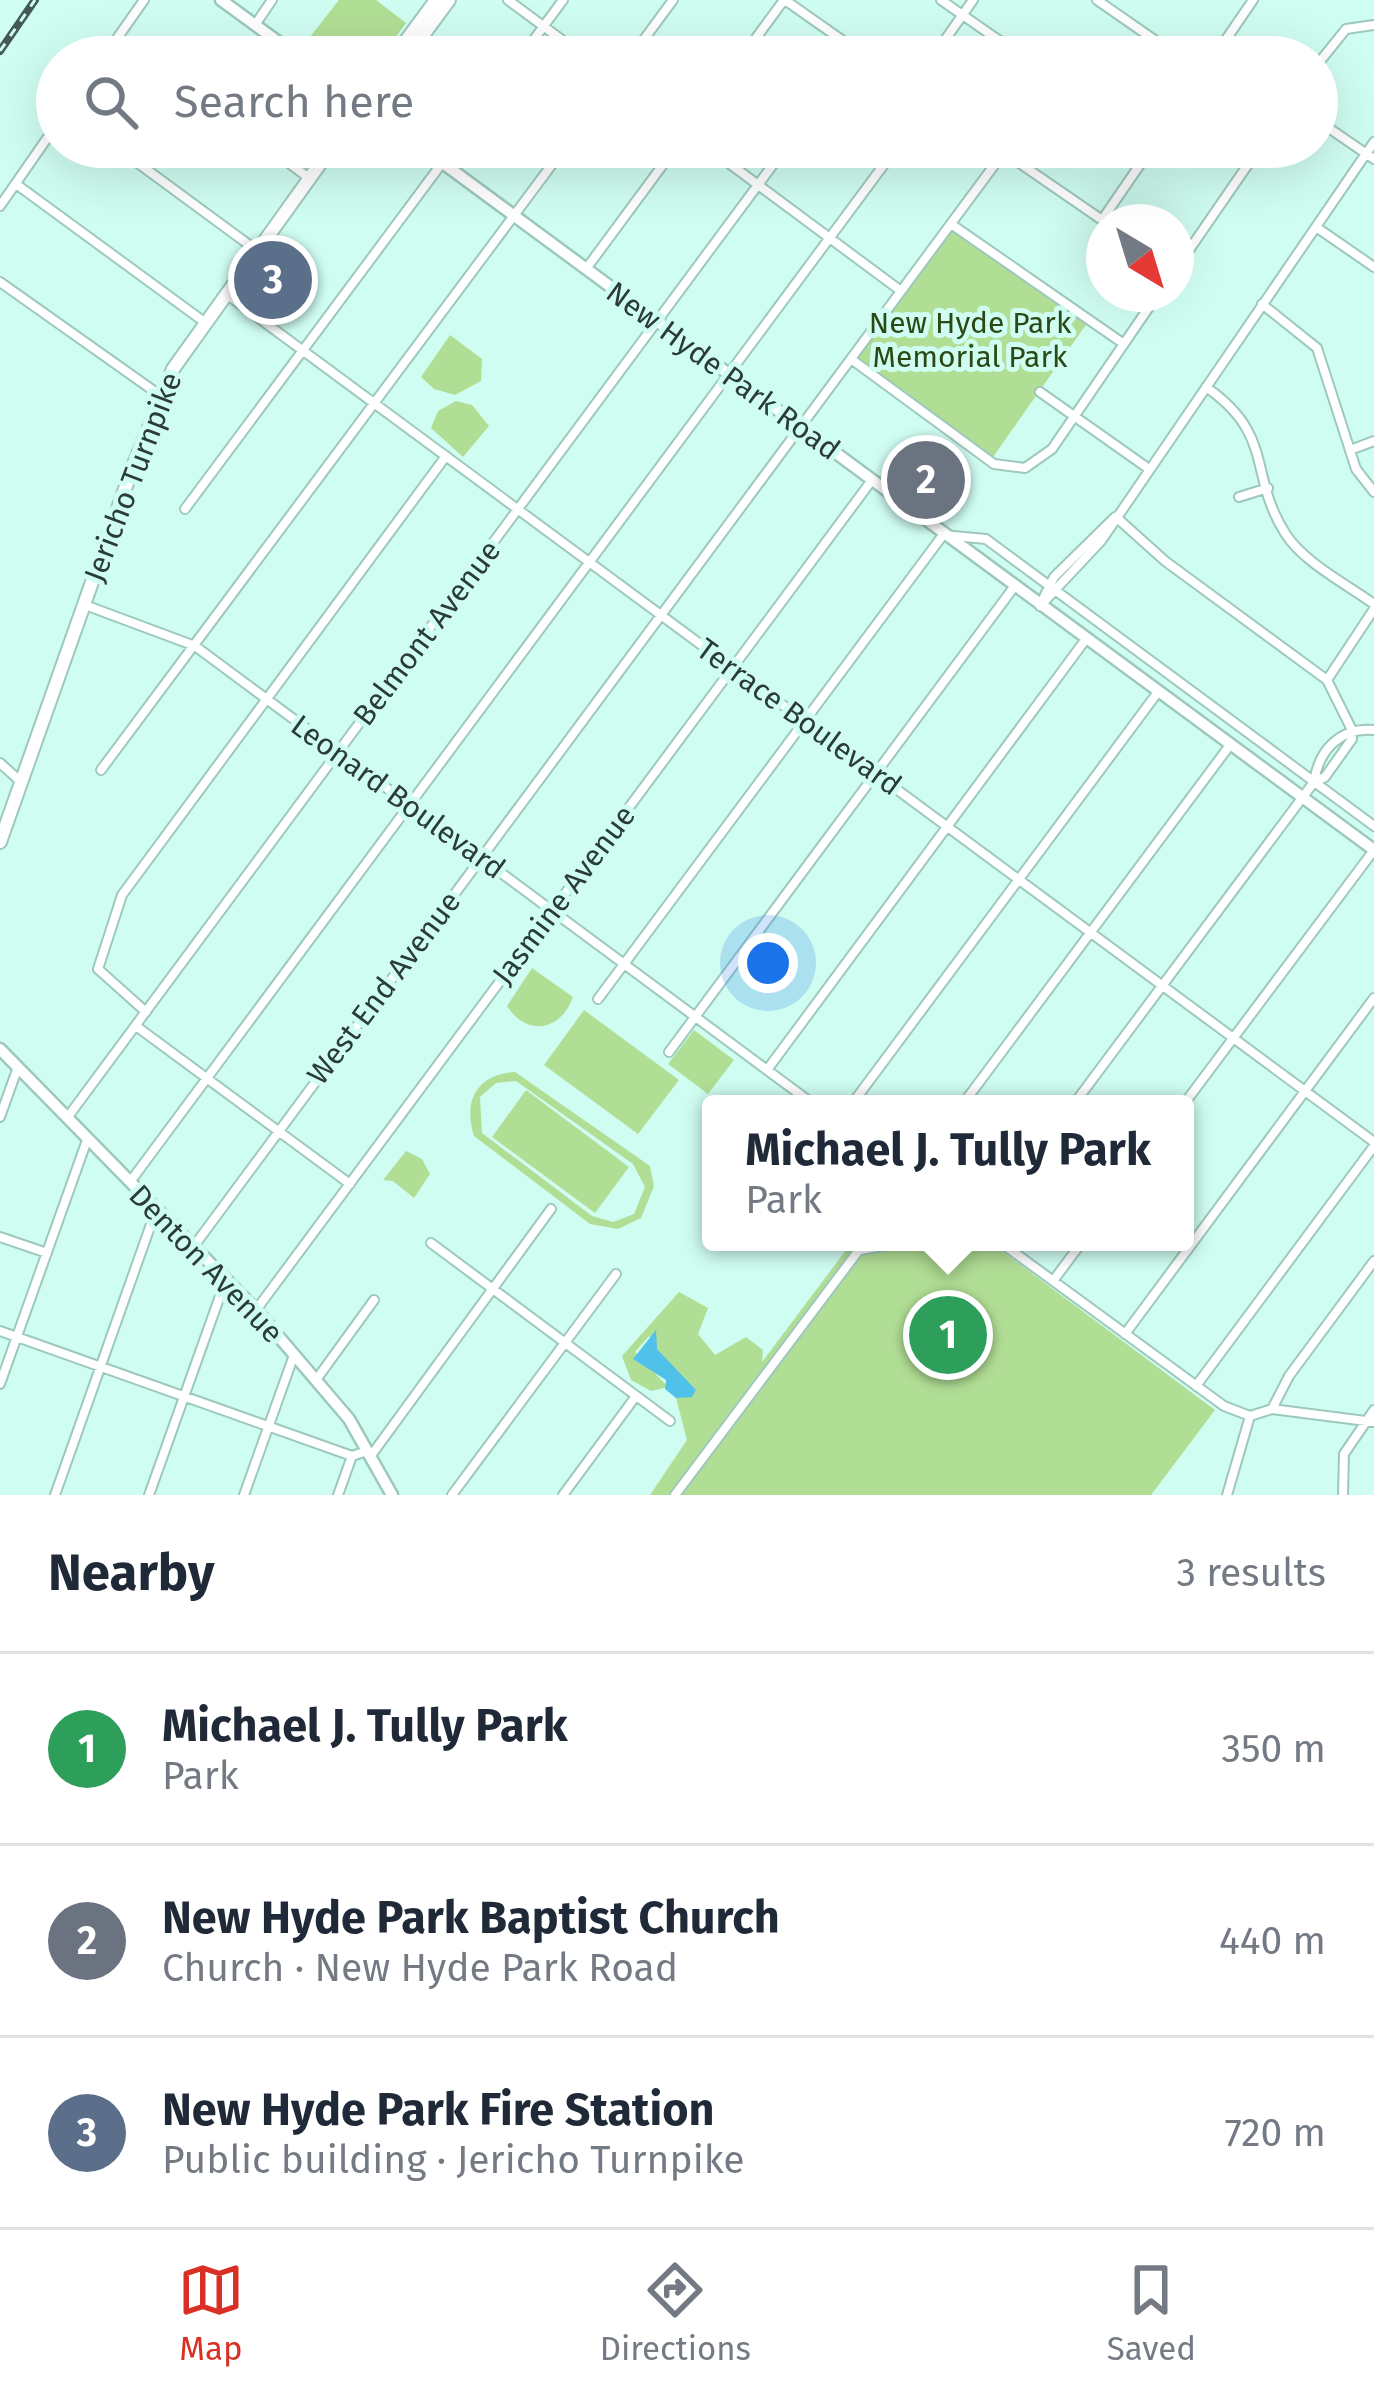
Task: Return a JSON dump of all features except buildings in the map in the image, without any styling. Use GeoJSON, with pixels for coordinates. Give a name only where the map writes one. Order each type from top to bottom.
{"type":"FeatureCollection","features":[{"type":"Feature","properties":{"kind":"main road"},"geometry":{"type":"LineString","coordinates":[[221,0],[270,36]]}},
{"type":"Feature","properties":{"kind":"main road"},"geometry":{"type":"LineString","coordinates":[[411,36],[439,2]]}},
{"type":"Feature","properties":{"kind":"main road"},"geometry":{"type":"LineString","coordinates":[[419,36],[439,2]]}},
{"type":"Feature","properties":{"kind":"main road","name":"Jericho Turnpike"},"geometry":{"type":"LineString","coordinates":[[0,842],[161,397],[203,321],[316,168]]}},
{"type":"Feature","properties":{"kind":"main road","name":"New Hyde Park Road"},"geometry":{"type":"LineString","coordinates":[[449,168],[1374,850]]}},
{"type":"Feature","properties":{"kind":"main road","name":"Denton Avenue"},"geometry":{"type":"LineString","coordinates":[[0,1048],[256,1310],[316,1380],[392,1495]]}},
{"type":"Feature","properties":{"kind":"street"},"geometry":{"type":"LineString","coordinates":[[119,36],[144,0]]}},
{"type":"Feature","properties":{"kind":"street"},"geometry":{"type":"LineString","coordinates":[[255,25],[272,0]]}},
{"type":"Feature","properties":{"kind":"street"},"geometry":{"type":"LineString","coordinates":[[508,0],[557,36]]}},
{"type":"Feature","properties":{"kind":"street"},"geometry":{"type":"LineString","coordinates":[[537,36],[563,0]]}},
{"type":"Feature","properties":{"kind":"street"},"geometry":{"type":"LineString","coordinates":[[647,36],[674,0]]}},
{"type":"Feature","properties":{"kind":"street"},"geometry":{"type":"LineString","coordinates":[[757,36],[784,0],[833,36]]}},
{"type":"Feature","properties":{"kind":"street"},"geometry":{"type":"LineString","coordinates":[[941,0],[992,36]]}},
{"type":"Feature","properties":{"kind":"street"},"geometry":{"type":"LineString","coordinates":[[948,36],[973,0]]}},
{"type":"Feature","properties":{"kind":"street"},"geometry":{"type":"LineString","coordinates":[[1097,0],[1149,36]]}},
{"type":"Feature","properties":{"kind":"street"},"geometry":{"type":"LineString","coordinates":[[1228,36],[1253,0]]}},
{"type":"Feature","properties":{"kind":"street"},"geometry":{"type":"LineString","coordinates":[[1338,39],[1346,29],[1374,25]]}},
{"type":"Feature","properties":{"kind":"street"},"geometry":{"type":"LineString","coordinates":[[1338,134],[1370,156]]}},
{"type":"Feature","properties":{"kind":"street"},"geometry":{"type":"LineString","coordinates":[[1040,606],[1103,523],[1116,517],[1370,156],[1374,142]]}},
{"type":"Feature","properties":{"kind":"street"},"geometry":{"type":"LineString","coordinates":[[0,206],[36,155]]}},
{"type":"Feature","properties":{"kind":"street"},"geometry":{"type":"LineString","coordinates":[[145,168],[256,250]]}},
{"type":"Feature","properties":{"kind":"street"},"geometry":{"type":"LineString","coordinates":[[295,168],[309,178]]}},
{"type":"Feature","properties":{"kind":"street"},"geometry":{"type":"LineString","coordinates":[[185,509],[438,168]]}},
{"type":"Feature","properties":{"kind":"street"},"geometry":{"type":"LineString","coordinates":[[101,770],[549,168]]}},
{"type":"Feature","properties":{"kind":"street"},"geometry":{"type":"LineString","coordinates":[[586,268],[660,168]]}},
{"type":"Feature","properties":{"kind":"street"},"geometry":{"type":"LineString","coordinates":[[735,168],[901,290]]}},
{"type":"Feature","properties":{"kind":"street","name":"Belmont Avenue"},"geometry":{"type":"LineString","coordinates":[[67,1118],[771,168]]}},
{"type":"Feature","properties":{"kind":"street"},"geometry":{"type":"LineString","coordinates":[[129,1184],[882,168]]}},
{"type":"Feature","properties":{"kind":"street","name":"West End Avenue"},"geometry":{"type":"LineString","coordinates":[[194,1246],[988,168]]}},
{"type":"Feature","properties":{"kind":"street"},"geometry":{"type":"LineString","coordinates":[[1026,168],[1086,209]]}},
{"type":"Feature","properties":{"kind":"street"},"geometry":{"type":"LineString","coordinates":[[1114,204],[1138,168]]}},
{"type":"Feature","properties":{"kind":"street"},"geometry":{"type":"LineString","coordinates":[[1194,242],[1245,168]]}},
{"type":"Feature","properties":{"kind":"street"},"geometry":{"type":"LineString","coordinates":[[16,184],[203,321]]}},
{"type":"Feature","properties":{"kind":"street"},"geometry":{"type":"LineString","coordinates":[[951,224],[1124,344]]}},
{"type":"Feature","properties":{"kind":"street"},"geometry":{"type":"LineString","coordinates":[[1316,227],[1374,267]]}},
{"type":"Feature","properties":{"kind":"street"},"geometry":{"type":"LineString","coordinates":[[0,282],[161,397]]}},
{"type":"Feature","properties":{"kind":"street","name":"Terrace Boulevard"},"geometry":{"type":"LineString","coordinates":[[224,292],[1374,1144]]}},
{"type":"Feature","properties":{"kind":"street"},"geometry":{"type":"LineString","coordinates":[[1262,304],[1317,349],[1350,450],[1374,492]]}},
{"type":"Feature","properties":{"kind":"street"},"geometry":{"type":"LineString","coordinates":[[851,359],[994,464],[1011,469],[1034,465],[1146,312]]}},
{"type":"Feature","properties":{"kind":"street"},"geometry":{"type":"LineString","coordinates":[[1206,386],[1246,421],[1290,541],[1374,607],[1328,680]]}},
{"type":"Feature","properties":{"kind":"street"},"geometry":{"type":"LineString","coordinates":[[1040,392],[1149,469]]}},
{"type":"Feature","properties":{"kind":"street"},"geometry":{"type":"LineString","coordinates":[[1350,450],[1374,441]]}},
{"type":"Feature","properties":{"kind":"street"},"geometry":{"type":"LineString","coordinates":[[146,1012],[98,969],[116,910],[446,456]]}},
{"type":"Feature","properties":{"kind":"street","name":"Jasmine Avenue"},"geometry":{"type":"LineString","coordinates":[[256,1310],[872,480]]}},
{"type":"Feature","properties":{"kind":"street"},"geometry":{"type":"LineString","coordinates":[[1239,496],[1268,488]]}},
{"type":"Feature","properties":{"kind":"street"},"geometry":{"type":"LineString","coordinates":[[1116,517],[1166,561],[1328,680],[1351,728]]}},
{"type":"Feature","properties":{"kind":"street"},"geometry":{"type":"LineString","coordinates":[[598,999],[943,535],[986,539],[1374,826]]}},
{"type":"Feature","properties":{"kind":"street"},"geometry":{"type":"LineString","coordinates":[[669,1052],[1014,587]]}},
{"type":"Feature","properties":{"kind":"street","name":"Leonard Boulevard"},"geometry":{"type":"LineString","coordinates":[[84,605],[195,646],[801,1095]]}},
{"type":"Feature","properties":{"kind":"street"},"geometry":{"type":"LineString","coordinates":[[766,1070],[1086,639]]}},
{"type":"Feature","properties":{"kind":"street"},"geometry":{"type":"LineString","coordinates":[[859,1095],[1158,692]]}},
{"type":"Feature","properties":{"kind":"street"},"geometry":{"type":"LineString","coordinates":[[1081,1095],[1314,782],[1317,766],[1351,728]]}},
{"type":"Feature","properties":{"kind":"street"},"geometry":{"type":"LineString","coordinates":[[1351,728],[1374,730]]}},
{"type":"Feature","properties":{"kind":"street"},"geometry":{"type":"LineString","coordinates":[[970,1095],[1230,745]]}},
{"type":"Feature","properties":{"kind":"street"},"geometry":{"type":"LineString","coordinates":[[0,763],[21,782]]}},
{"type":"Feature","properties":{"kind":"street"},"geometry":{"type":"LineString","coordinates":[[1191,1095],[1374,850]]}},
{"type":"Feature","properties":{"kind":"street"},"geometry":{"type":"LineString","coordinates":[[1194,1240],[1374,998]]}},
{"type":"Feature","properties":{"kind":"street"},"geometry":{"type":"LineString","coordinates":[[136,1026],[350,1184]]}},
{"type":"Feature","properties":{"kind":"street"},"geometry":{"type":"LineString","coordinates":[[0,1117],[18,1067]]}},
{"type":"Feature","properties":{"kind":"street"},"geometry":{"type":"LineString","coordinates":[[0,1384],[87,1139]]}},
{"type":"Feature","properties":{"kind":"street"},"geometry":{"type":"LineString","coordinates":[[1196,1387],[1374,1144]]}},
{"type":"Feature","properties":{"kind":"street"},"geometry":{"type":"LineString","coordinates":[[0,1331],[352,1456],[369,1454],[551,1209]]}},
{"type":"Feature","properties":{"kind":"street"},"geometry":{"type":"LineString","coordinates":[[55,1495],[156,1210]]}},
{"type":"Feature","properties":{"kind":"street"},"geometry":{"type":"LineString","coordinates":[[0,1237],[46,1253]]}},
{"type":"Feature","properties":{"kind":"street"},"geometry":{"type":"LineString","coordinates":[[431,1244],[670,1421]]}},
{"type":"Feature","properties":{"kind":"street"},"geometry":{"type":"LineString","coordinates":[[675,1495],[858,1251]]}},
{"type":"Feature","properties":{"kind":"street"},"geometry":{"type":"LineString","coordinates":[[1012,1251],[1196,1387],[1250,1416],[1272,1408],[1372,1417],[1341,1462],[1343,1495]]}},
{"type":"Feature","properties":{"kind":"street"},"geometry":{"type":"LineString","coordinates":[[1052,1281],[1075,1251]]}},
{"type":"Feature","properties":{"kind":"street"},"geometry":{"type":"LineString","coordinates":[[1124,1334],[1185,1251]]}},
{"type":"Feature","properties":{"kind":"street"},"geometry":{"type":"LineString","coordinates":[[1272,1408],[1289,1376],[1374,1261]]}},
{"type":"Feature","properties":{"kind":"street"},"geometry":{"type":"LineString","coordinates":[[452,1495],[616,1274]]}},
{"type":"Feature","properties":{"kind":"street"},"geometry":{"type":"LineString","coordinates":[[149,1495],[226,1278]]}},
{"type":"Feature","properties":{"kind":"street"},"geometry":{"type":"LineString","coordinates":[[316,1380],[374,1300]]}},
{"type":"Feature","properties":{"kind":"street"},"geometry":{"type":"LineString","coordinates":[[244,1495],[294,1355]]}},
{"type":"Feature","properties":{"kind":"street"},"geometry":{"type":"LineString","coordinates":[[563,1495],[636,1396]]}},
{"type":"Feature","properties":{"kind":"street"},"geometry":{"type":"LineString","coordinates":[[1227,1495],[1250,1416]]}},
{"type":"Feature","properties":{"kind":"street"},"geometry":{"type":"LineString","coordinates":[[338,1495],[352,1456]]}},
{"type":"Feature","properties":{"kind":"green space"},"geometry":{"type":"Polygon","coordinates":[[[339,0],[376,0],[406,23],[396,36],[311,36],[339,0]]]}},
{"type":"Feature","properties":{"kind":"green space","name":"New Hyde Park Memorial Park"},"geometry":{"type":"Polygon","coordinates":[[[952,227],[1088,322],[993,457],[856,357],[952,227]]]}},
{"type":"Feature","properties":{"kind":"green space"},"geometry":{"type":"Polygon","coordinates":[[[450,335],[482,359],[481,381],[455,395],[434,389],[421,377],[450,335]]]}},
{"type":"Feature","properties":{"kind":"green space"},"geometry":{"type":"Polygon","coordinates":[[[456,401],[472,405],[489,426],[463,457],[431,428],[438,411],[456,401]]]}},
{"type":"Feature","properties":{"kind":"green space"},"geometry":{"type":"Polygon","coordinates":[[[532,968],[573,997],[560,1017],[543,1026],[524,1022],[507,1006],[532,968]]]}},
{"type":"Feature","properties":{"kind":"green space"},"geometry":{"type":"Polygon","coordinates":[[[584,1010],[679,1080],[638,1134],[544,1065],[584,1010]]]}},
{"type":"Feature","properties":{"kind":"green space"},"geometry":{"type":"Polygon","coordinates":[[[694,1030],[734,1060],[708,1094],[668,1064],[694,1030]]]}},
{"type":"Feature","properties":{"kind":"green space"},"geometry":{"type":"Polygon","coordinates":[[[515,1072],[650,1166],[654,1186],[641,1218],[618,1229],[590,1224],[474,1136],[470,1112],[476,1092],[502,1074],[515,1072]],[[516,1081],[496,1083],[480,1097],[482,1133],[592,1216],[613,1222],[634,1214],[645,1187],[633,1164],[516,1081]]]}},
{"type":"Feature","properties":{"kind":"green space"},"geometry":{"type":"Polygon","coordinates":[[[526,1090],[629,1167],[595,1213],[492,1137],[526,1090]]]}},
{"type":"Feature","properties":{"kind":"green space"},"geometry":{"type":"Polygon","coordinates":[[[406,1151],[422,1159],[430,1174],[414,1198],[393,1181],[383,1180],[406,1151]]]}},
{"type":"Feature","properties":{"kind":"green space"},"geometry":{"type":"Polygon","coordinates":[[[845,1251],[1002,1251],[1215,1410],[1151,1495],[650,1495],[687,1440],[676,1398],[696,1390],[662,1358],[649,1336],[635,1352],[668,1387],[651,1391],[631,1380],[622,1356],[679,1292],[708,1308],[698,1334],[715,1355],[746,1337],[763,1350],[762,1362],[845,1251]]]}},
{"type":"Feature","properties":{"kind":"water"},"geometry":{"type":"Polygon","coordinates":[[[656,1330],[657,1349],[696,1390],[692,1397],[676,1398],[665,1389],[666,1380],[633,1359],[656,1330]]]}},
{"type":"Feature","properties":{"kind":"railway"},"geometry":{"type":"LineString","coordinates":[[0,51],[35,0]]}},
{"type":"Feature","properties":{"kind":"place","name":"New Hyde Park Fire Station"},"geometry":{"type":"Point","coordinates":[273,280]}},
{"type":"Feature","properties":{"kind":"place","name":"New Hyde Park Baptist Church"},"geometry":{"type":"Point","coordinates":[926,480]}},
{"type":"Feature","properties":{"kind":"place","name":"Michael J. Tully Park"},"geometry":{"type":"Point","coordinates":[948,1335]}}]}
